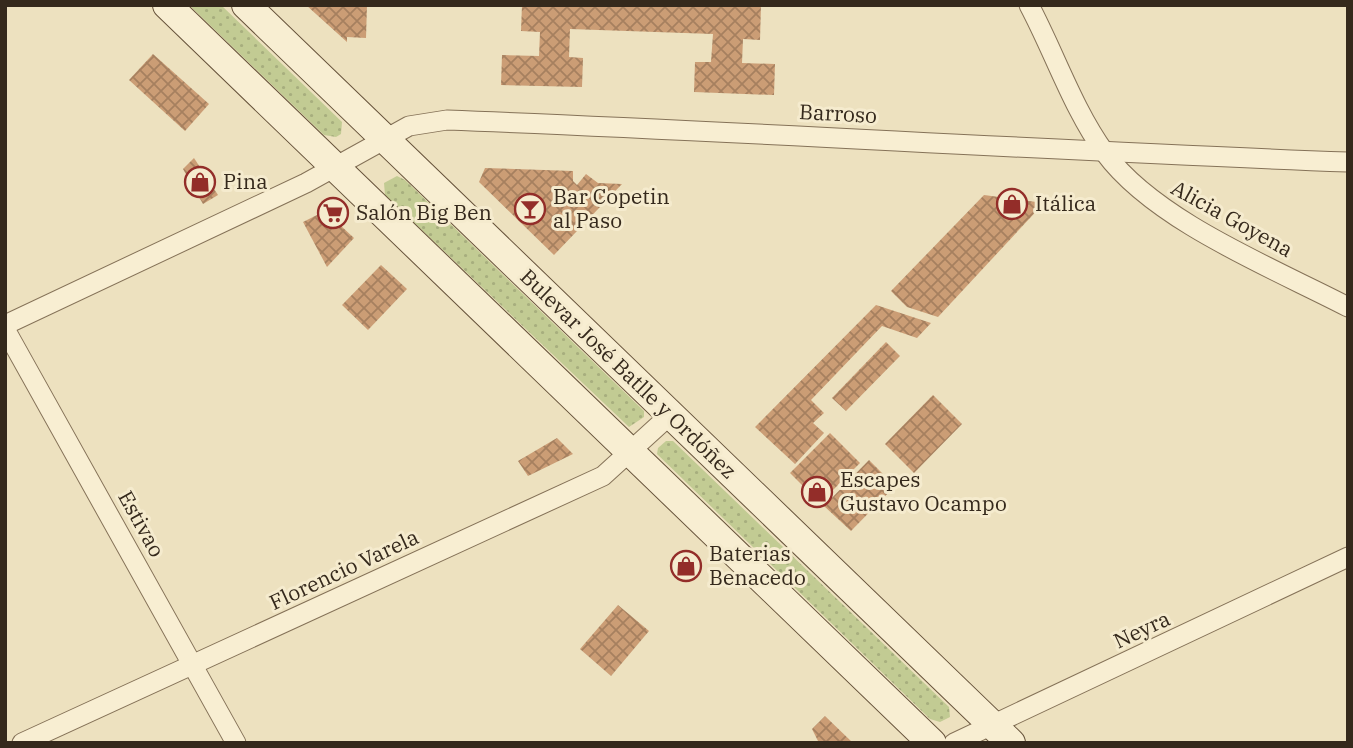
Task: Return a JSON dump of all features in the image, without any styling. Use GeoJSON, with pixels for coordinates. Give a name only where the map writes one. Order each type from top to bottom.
{"type":"FeatureCollection","features":[{"type":"Feature","properties":{"kind":"main road"},"geometry":{"type":"LineString","coordinates":[[167,5],[932,743]]}},
{"type":"Feature","properties":{"kind":"main road","name":"Bulevar José Batlle y Ordóñez"},"geometry":{"type":"LineString","coordinates":[[246,5],[1002,734]]}},
{"type":"Feature","properties":{"kind":"street","name":"Alicia Goyena"},"geometry":{"type":"LineString","coordinates":[[1030,5],[1087,124],[1105,153],[1122,173],[1170,214],[1348,307]]}},
{"type":"Feature","properties":{"kind":"street","name":"Barroso"},"geometry":{"type":"LineString","coordinates":[[5,327],[336,167],[409,126],[447,120],[715,130],[1105,153],[1348,162]]}},
{"type":"Feature","properties":{"kind":"street","name":"Estivao"},"geometry":{"type":"LineString","coordinates":[[5,327],[194,663],[236,743]]}},
{"type":"Feature","properties":{"kind":"street","name":"Florencio Varela"},"geometry":{"type":"LineString","coordinates":[[22,743],[603,476],[670,415]]}},
{"type":"Feature","properties":{"kind":"street","name":"Neyra"},"geometry":{"type":"LineString","coordinates":[[954,743],[1002,734],[1348,557]]}},
{"type":"Feature","properties":{"kind":"green space"},"geometry":{"type":"Polygon","coordinates":[[[189,5],[221,5],[342,122],[341,134],[336,137],[324,135],[189,5]]]}},
{"type":"Feature","properties":{"kind":"green space"},"geometry":{"type":"Polygon","coordinates":[[[397,176],[405,180],[644,411],[644,417],[629,427],[385,195],[384,183],[397,176]]]}},
{"type":"Feature","properties":{"kind":"green space"},"geometry":{"type":"Polygon","coordinates":[[[666,441],[673,441],[949,707],[950,717],[940,722],[930,719],[657,454],[658,448],[666,441]]]}},
{"type":"Feature","properties":{"kind":"building"},"geometry":{"type":"Polygon","coordinates":[[[306,5],[367,5],[366,38],[347,37],[347,42],[306,5]]]}},
{"type":"Feature","properties":{"kind":"building"},"geometry":{"type":"Polygon","coordinates":[[[522,5],[761,5],[760,40],[743,39],[742,63],[775,64],[774,95],[694,92],[695,62],[711,62],[713,34],[570,29],[569,57],[583,58],[582,87],[501,85],[502,55],[539,56],[540,32],[521,31],[522,5]]]}},
{"type":"Feature","properties":{"kind":"building"},"geometry":{"type":"Polygon","coordinates":[[[153,54],[209,104],[185,131],[129,80],[153,54]]]}},
{"type":"Feature","properties":{"kind":"building","name":"Pina"},"geometry":{"type":"Polygon","coordinates":[[[194,158],[218,195],[203,204],[183,169],[194,158]]]}},
{"type":"Feature","properties":{"kind":"building"},"geometry":{"type":"Polygon","coordinates":[[[485,168],[573,171],[573,181],[577,185],[586,174],[598,183],[622,184],[554,255],[479,182],[485,168]]]}},
{"type":"Feature","properties":{"kind":"building"},"geometry":{"type":"Polygon","coordinates":[[[984,195],[1044,203],[938,317],[907,307],[891,291],[984,195]]]}},
{"type":"Feature","properties":{"kind":"building"},"geometry":{"type":"Polygon","coordinates":[[[325,211],[354,238],[327,267],[303,222],[325,211]]]}},
{"type":"Feature","properties":{"kind":"building"},"geometry":{"type":"Polygon","coordinates":[[[381,265],[407,289],[368,330],[342,305],[381,265]]]}},
{"type":"Feature","properties":{"kind":"building"},"geometry":{"type":"Polygon","coordinates":[[[876,305],[931,323],[917,338],[882,326],[811,400],[824,413],[813,423],[824,433],[795,464],[755,427],[876,305]]]}},
{"type":"Feature","properties":{"kind":"building"},"geometry":{"type":"Polygon","coordinates":[[[886,342],[900,356],[846,411],[832,398],[886,342]]]}},
{"type":"Feature","properties":{"kind":"building"},"geometry":{"type":"Polygon","coordinates":[[[933,395],[962,424],[914,473],[885,444],[933,395]]]}},
{"type":"Feature","properties":{"kind":"building"},"geometry":{"type":"Polygon","coordinates":[[[830,433],[860,463],[820,503],[790,473],[830,433]]]}},
{"type":"Feature","properties":{"kind":"building"},"geometry":{"type":"Polygon","coordinates":[[[557,438],[573,454],[528,476],[518,461],[557,438]]]}},
{"type":"Feature","properties":{"kind":"building"},"geometry":{"type":"Polygon","coordinates":[[[869,460],[895,486],[851,531],[824,506],[869,460]]]}},
{"type":"Feature","properties":{"kind":"building"},"geometry":{"type":"Polygon","coordinates":[[[618,605],[649,631],[611,676],[580,649],[618,605]]]}},
{"type":"Feature","properties":{"kind":"building"},"geometry":{"type":"Polygon","coordinates":[[[825,716],[853,743],[819,743],[812,729],[825,716]]]}},
{"type":"Feature","properties":{"kind":"place","name":"Pina"},"geometry":{"type":"Point","coordinates":[200,182]}},
{"type":"Feature","properties":{"kind":"place","name":"Itálica"},"geometry":{"type":"Point","coordinates":[1012,204]}},
{"type":"Feature","properties":{"kind":"place","name":"Bar Copetin al Paso"},"geometry":{"type":"Point","coordinates":[530,209]}},
{"type":"Feature","properties":{"kind":"place","name":"Salón Big Ben"},"geometry":{"type":"Point","coordinates":[333,213]}},
{"type":"Feature","properties":{"kind":"place","name":"Escapes Gustavo Ocampo"},"geometry":{"type":"Point","coordinates":[817,492]}},
{"type":"Feature","properties":{"kind":"place","name":"Baterias Benacedo"},"geometry":{"type":"Point","coordinates":[686,566]}}]}
